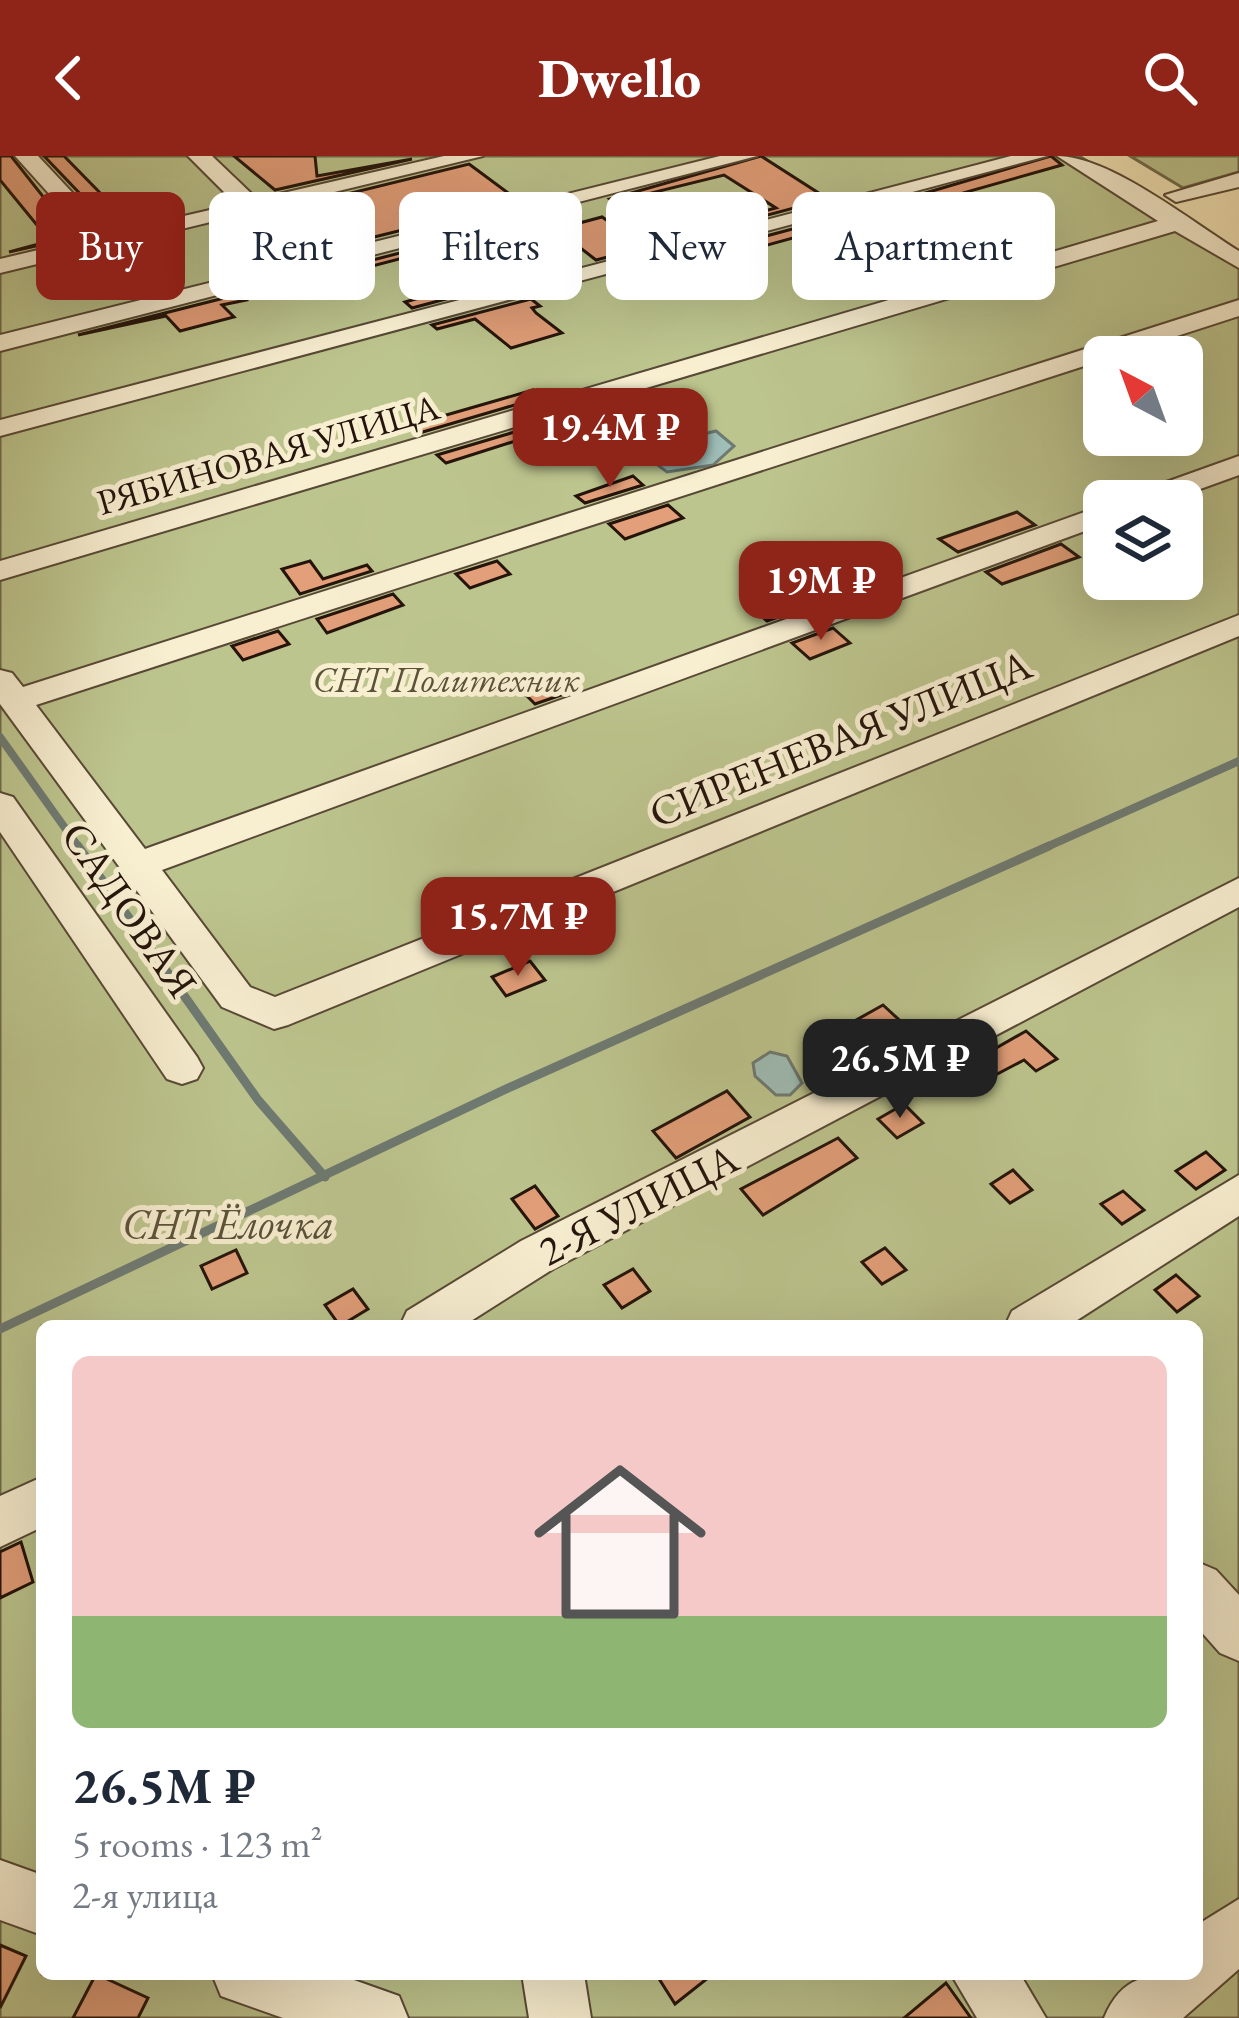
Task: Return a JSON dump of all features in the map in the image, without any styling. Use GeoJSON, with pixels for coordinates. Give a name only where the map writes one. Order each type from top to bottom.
{"type":"FeatureCollection","features":[{"type":"Feature","properties":{"kind":"street"},"geometry":{"type":"LineString","coordinates":[[26,156],[59,192]]}},
{"type":"Feature","properties":{"kind":"street"},"geometry":{"type":"LineString","coordinates":[[199,156],[236,192]]}},
{"type":"Feature","properties":{"kind":"street"},"geometry":{"type":"LineString","coordinates":[[372,156],[416,192]]}},
{"type":"Feature","properties":{"kind":"street"},"geometry":{"type":"LineString","coordinates":[[375,192],[411,188],[472,156]]}},
{"type":"Feature","properties":{"kind":"street"},"geometry":{"type":"LineString","coordinates":[[582,198],[746,156]]}},
{"type":"Feature","properties":{"kind":"street"},"geometry":{"type":"LineString","coordinates":[[0,428],[1036,156]]}},
{"type":"Feature","properties":{"kind":"street"},"geometry":{"type":"LineString","coordinates":[[1068,156],[1177,209],[1239,232]]}},
{"type":"Feature","properties":{"kind":"street"},"geometry":{"type":"LineString","coordinates":[[1108,156],[1239,261]]}},
{"type":"Feature","properties":{"kind":"street","name":"РЯБИНОВАЯ УЛИЦА"},"geometry":{"type":"LineString","coordinates":[[0,571],[1177,209],[1239,180]]}},
{"type":"Feature","properties":{"kind":"street"},"geometry":{"type":"LineString","coordinates":[[0,343],[399,244]]}},
{"type":"Feature","properties":{"kind":"street"},"geometry":{"type":"LineString","coordinates":[[0,266],[36,257]]}},
{"type":"Feature","properties":{"kind":"street"},"geometry":{"type":"LineString","coordinates":[[1083,522],[136,866],[8,691],[1239,308]]}},
{"type":"Feature","properties":{"kind":"street"},"geometry":{"type":"LineString","coordinates":[[1198,480],[1239,465]]}},
{"type":"Feature","properties":{"kind":"street","name":"СИРЕНЕВАЯ УЛИЦА"},"geometry":{"type":"LineString","coordinates":[[136,866],[236,998],[274,1014],[1239,625]]}},
{"type":"Feature","properties":{"kind":"street","name":"САДОВАЯ"},"geometry":{"type":"LineString","coordinates":[[0,805],[182,1067]]}},
{"type":"Feature","properties":{"kind":"street","name":"2-Я УЛИЦА"},"geometry":{"type":"LineString","coordinates":[[434,1320],[537,1255],[1239,891]]}},
{"type":"Feature","properties":{"kind":"street"},"geometry":{"type":"LineString","coordinates":[[1038,1320],[1239,1193]]}},
{"type":"Feature","properties":{"kind":"street"},"geometry":{"type":"LineString","coordinates":[[0,1522],[36,1504]]}},
{"type":"Feature","properties":{"kind":"street"},"geometry":{"type":"LineString","coordinates":[[1203,1595],[1239,1634]]}},
{"type":"Feature","properties":{"kind":"street"},"geometry":{"type":"LineString","coordinates":[[0,1890],[36,1903]]}},
{"type":"Feature","properties":{"kind":"street"},"geometry":{"type":"LineString","coordinates":[[1203,1960],[1239,1930]]}},
{"type":"Feature","properties":{"kind":"street"},"geometry":{"type":"LineString","coordinates":[[261,1980],[377,2018]]}},
{"type":"Feature","properties":{"kind":"street"},"geometry":{"type":"LineString","coordinates":[[554,1980],[560,2018]]}},
{"type":"Feature","properties":{"kind":"street"},"geometry":{"type":"LineString","coordinates":[[986,1980],[1015,2018]]}},
{"type":"Feature","properties":{"kind":"street"},"geometry":{"type":"LineString","coordinates":[[1136,2018],[1180,1980]]}},
{"type":"Feature","properties":{"kind":"green space"},"geometry":{"type":"Polygon","coordinates":[[[0,156],[1079,156],[1239,253],[1239,2018],[0,2018],[0,156]]]}},
{"type":"Feature","properties":{"kind":"green space"},"geometry":{"type":"Polygon","coordinates":[[[1130,156],[1239,156],[1239,172],[1183,188],[1130,156]]]}},
{"type":"Feature","properties":{"kind":"water"},"geometry":{"type":"Polygon","coordinates":[[[716,431],[734,446],[713,465],[667,472],[643,454],[654,446],[716,431]]]}},
{"type":"Feature","properties":{"kind":"water"},"geometry":{"type":"Polygon","coordinates":[[[770,1052],[787,1056],[802,1083],[790,1095],[776,1095],[755,1076],[753,1063],[770,1052]]]}},
{"type":"Feature","properties":{"kind":"building"},"geometry":{"type":"Polygon","coordinates":[[[0,156],[11,156],[39,192],[36,224],[0,180],[0,156]]]}},
{"type":"Feature","properties":{"kind":"building"},"geometry":{"type":"Polygon","coordinates":[[[44,156],[64,156],[99,192],[78,192],[44,156]]]}},
{"type":"Feature","properties":{"kind":"building"},"geometry":{"type":"Polygon","coordinates":[[[234,156],[315,156],[317,176],[412,159],[275,190],[234,156]]]}},
{"type":"Feature","properties":{"kind":"building"},"geometry":{"type":"Polygon","coordinates":[[[761,156],[817,192],[792,192],[792,209],[768,215],[768,210],[776,208],[768,203],[768,192],[751,192],[724,175],[655,192],[635,192],[761,156]]]}},
{"type":"Feature","properties":{"kind":"building"},"geometry":{"type":"Polygon","coordinates":[[[1051,156],[1062,165],[967,192],[929,192],[1051,156]]]}},
{"type":"Feature","properties":{"kind":"building"},"geometry":{"type":"Polygon","coordinates":[[[469,164],[507,192],[399,192],[399,231],[375,237],[375,192],[355,192],[469,164]]]}},
{"type":"Feature","properties":{"kind":"building"},"geometry":{"type":"Polygon","coordinates":[[[602,217],[606,220],[606,257],[596,260],[582,249],[582,222],[602,217]]]}},
{"type":"Feature","properties":{"kind":"building"},"geometry":{"type":"Polygon","coordinates":[[[792,229],[792,238],[768,245],[768,235],[792,229]]]}},
{"type":"Feature","properties":{"kind":"building"},"geometry":{"type":"Polygon","coordinates":[[[399,253],[399,259],[375,265],[375,259],[399,253]]]}},
{"type":"Feature","properties":{"kind":"building"},"geometry":{"type":"Polygon","coordinates":[[[216,300],[246,300],[222,305],[234,317],[180,331],[166,316],[78,335],[216,300]]]}},
{"type":"Feature","properties":{"kind":"building"},"geometry":{"type":"Polygon","coordinates":[[[412,300],[442,300],[412,308],[405,302],[412,300]]]}},
{"type":"Feature","properties":{"kind":"building"},"geometry":{"type":"Polygon","coordinates":[[[532,300],[540,306],[532,308],[536,313],[562,333],[511,348],[475,319],[437,329],[432,325],[532,300]]]}},
{"type":"Feature","properties":{"kind":"building"},"geometry":{"type":"Polygon","coordinates":[[[533,390],[542,397],[416,434],[408,426],[533,390]]]}},
{"type":"Feature","properties":{"kind":"building"},"geometry":{"type":"Polygon","coordinates":[[[565,417],[572,423],[446,463],[437,455],[565,417]]]}},
{"type":"Feature","properties":{"kind":"building"},"geometry":{"type":"Polygon","coordinates":[[[633,476],[643,485],[585,503],[576,496],[633,476]]]}},
{"type":"Feature","properties":{"kind":"building"},"geometry":{"type":"Polygon","coordinates":[[[668,505],[683,518],[625,539],[609,524],[668,505]]]}},
{"type":"Feature","properties":{"kind":"building"},"geometry":{"type":"Polygon","coordinates":[[[1017,512],[1035,525],[958,552],[939,539],[1017,512]]]}},
{"type":"Feature","properties":{"kind":"building"},"geometry":{"type":"Polygon","coordinates":[[[1061,544],[1079,557],[1002,584],[986,572],[1061,544]]]}},
{"type":"Feature","properties":{"kind":"building"},"geometry":{"type":"Polygon","coordinates":[[[310,561],[323,579],[367,565],[372,571],[300,594],[282,569],[310,561]]]}},
{"type":"Feature","properties":{"kind":"building"},"geometry":{"type":"Polygon","coordinates":[[[497,561],[510,574],[470,588],[456,574],[497,561]]]}},
{"type":"Feature","properties":{"kind":"building"},"geometry":{"type":"Polygon","coordinates":[[[788,590],[807,607],[767,621],[749,605],[788,590]]]}},
{"type":"Feature","properties":{"kind":"building"},"geometry":{"type":"Polygon","coordinates":[[[393,594],[403,605],[327,633],[317,619],[393,594]]]}},
{"type":"Feature","properties":{"kind":"building"},"geometry":{"type":"Polygon","coordinates":[[[833,628],[850,643],[810,659],[792,643],[833,628]]]}},
{"type":"Feature","properties":{"kind":"building"},"geometry":{"type":"Polygon","coordinates":[[[278,631],[289,644],[243,660],[232,646],[278,631]]]}},
{"type":"Feature","properties":{"kind":"building"},"geometry":{"type":"Polygon","coordinates":[[[551,676],[567,693],[535,704],[518,687],[551,676]]]}},
{"type":"Feature","properties":{"kind":"building"},"geometry":{"type":"Polygon","coordinates":[[[530,961],[545,980],[506,996],[492,977],[530,961]]]}},
{"type":"Feature","properties":{"kind":"building"},"geometry":{"type":"Polygon","coordinates":[[[883,1005],[908,1028],[830,1070],[808,1047],[883,1005]]]}},
{"type":"Feature","properties":{"kind":"building"},"geometry":{"type":"Polygon","coordinates":[[[1026,1031],[1057,1059],[1036,1071],[1024,1060],[961,1093],[939,1070],[970,1054],[975,1060],[1026,1031]]]}},
{"type":"Feature","properties":{"kind":"building"},"geometry":{"type":"Polygon","coordinates":[[[727,1091],[750,1117],[676,1158],[653,1131],[727,1091]]]}},
{"type":"Feature","properties":{"kind":"building"},"geometry":{"type":"Polygon","coordinates":[[[904,1104],[923,1123],[897,1138],[878,1119],[904,1104]]]}},
{"type":"Feature","properties":{"kind":"building"},"geometry":{"type":"Polygon","coordinates":[[[838,1138],[857,1158],[763,1215],[741,1189],[838,1138]]]}},
{"type":"Feature","properties":{"kind":"building"},"geometry":{"type":"Polygon","coordinates":[[[1206,1152],[1225,1170],[1196,1189],[1176,1171],[1206,1152]]]}},
{"type":"Feature","properties":{"kind":"building"},"geometry":{"type":"Polygon","coordinates":[[[1013,1170],[1032,1190],[1010,1203],[991,1184],[1013,1170]]]}},
{"type":"Feature","properties":{"kind":"building"},"geometry":{"type":"Polygon","coordinates":[[[535,1186],[558,1216],[535,1229],[512,1199],[535,1186]]]}},
{"type":"Feature","properties":{"kind":"building"},"geometry":{"type":"Polygon","coordinates":[[[1123,1191],[1144,1210],[1122,1224],[1101,1204],[1123,1191]]]}},
{"type":"Feature","properties":{"kind":"building"},"geometry":{"type":"Polygon","coordinates":[[[885,1248],[906,1270],[882,1284],[862,1262],[885,1248]]]}},
{"type":"Feature","properties":{"kind":"building"},"geometry":{"type":"Polygon","coordinates":[[[236,1250],[247,1273],[212,1289],[201,1266],[236,1250]]]}},
{"type":"Feature","properties":{"kind":"building"},"geometry":{"type":"Polygon","coordinates":[[[633,1269],[650,1291],[622,1308],[604,1285],[633,1269]]]}},
{"type":"Feature","properties":{"kind":"building"},"geometry":{"type":"Polygon","coordinates":[[[1176,1275],[1199,1296],[1177,1312],[1155,1290],[1176,1275]]]}},
{"type":"Feature","properties":{"kind":"building"},"geometry":{"type":"Polygon","coordinates":[[[353,1289],[368,1309],[350,1320],[336,1320],[325,1305],[353,1289]]]}},
{"type":"Feature","properties":{"kind":"building"},"geometry":{"type":"Polygon","coordinates":[[[21,1542],[33,1582],[0,1598],[0,1552],[21,1542]]]}},
{"type":"Feature","properties":{"kind":"building"},"geometry":{"type":"Polygon","coordinates":[[[0,1945],[26,1956],[0,2008],[0,1945]]]}},
{"type":"Feature","properties":{"kind":"building"},"geometry":{"type":"Polygon","coordinates":[[[93,1980],[109,1980],[148,1998],[138,2018],[73,2018],[93,1980]]]}},
{"type":"Feature","properties":{"kind":"building"},"geometry":{"type":"Polygon","coordinates":[[[660,1980],[705,1980],[675,2004],[660,1980]]]}},
{"type":"Feature","properties":{"kind":"building"},"geometry":{"type":"Polygon","coordinates":[[[946,1983],[971,2018],[904,2018],[946,1983]]]}},
{"type":"Feature","properties":{"kind":"waterway"},"geometry":{"type":"LineString","coordinates":[[0,737],[80,849]]}},
{"type":"Feature","properties":{"kind":"waterway"},"geometry":{"type":"LineString","coordinates":[[1042,849],[1239,761]]}},
{"type":"Feature","properties":{"kind":"waterway"},"geometry":{"type":"LineString","coordinates":[[78,846],[258,1100],[324,1175]]}},
{"type":"Feature","properties":{"kind":"waterway"},"geometry":{"type":"LineString","coordinates":[[324,1175],[1049,846]]}},
{"type":"Feature","properties":{"kind":"waterway"},"geometry":{"type":"LineString","coordinates":[[0,1329],[324,1175]]}},
{"type":"Feature","properties":{"kind":"park label","name":"СНТ Политехник"},"geometry":{"type":"Point","coordinates":[446,679]}},
{"type":"Feature","properties":{"kind":"park label","name":"СНТ Ёлочка"},"geometry":{"type":"Point","coordinates":[228,1223]}}]}
